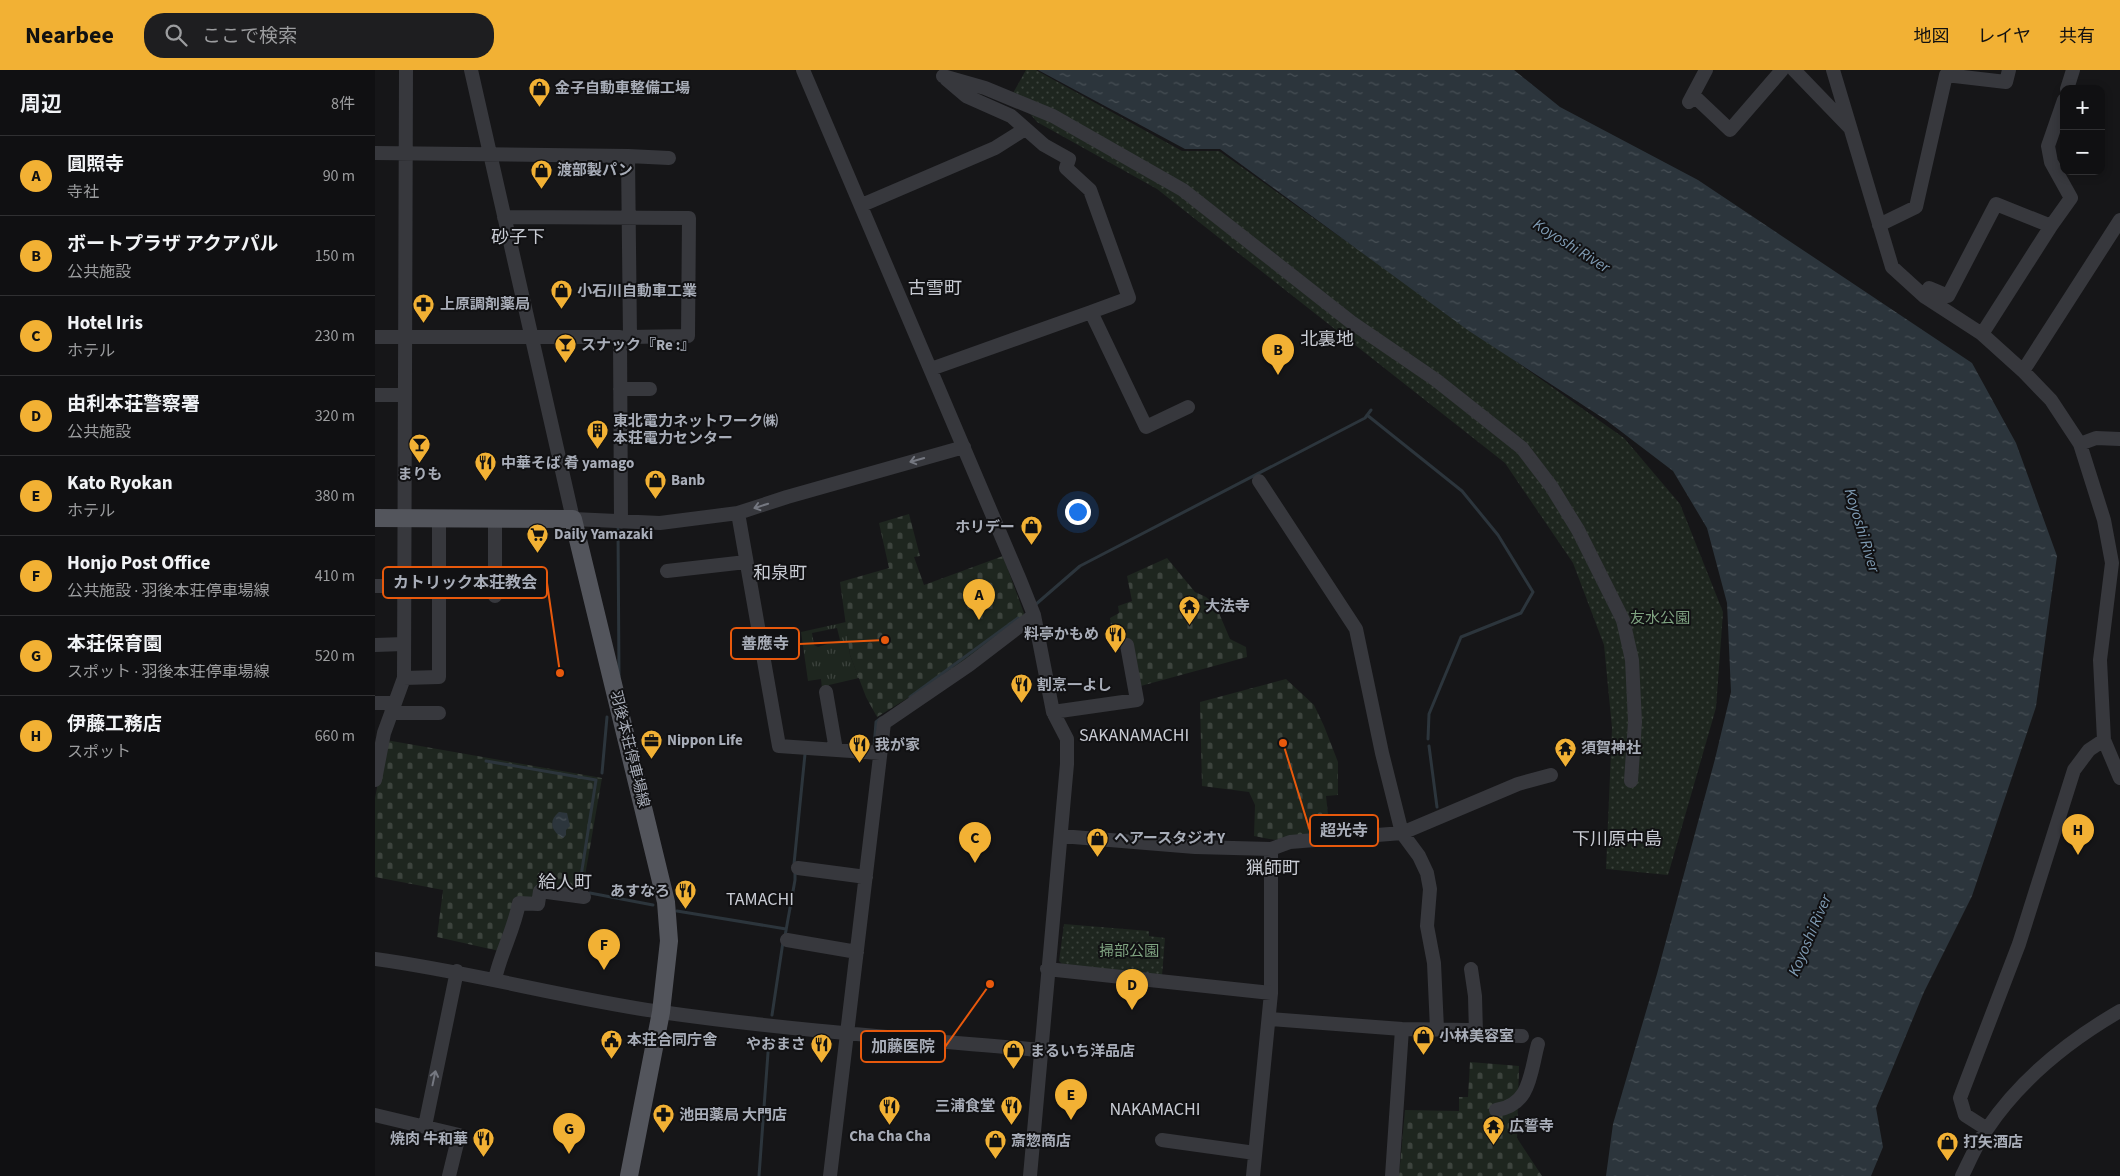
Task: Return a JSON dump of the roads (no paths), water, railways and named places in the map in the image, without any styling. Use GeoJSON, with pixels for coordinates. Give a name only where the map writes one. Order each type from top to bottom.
{"type":"FeatureCollection","features":[{"type":"Feature","properties":{"kind":"main road"},"geometry":{"type":"LineString","coordinates":[[375,518],[573,518]]}},
{"type":"Feature","properties":{"kind":"main road","name":"羽後本荘停車場線"},"geometry":{"type":"LineString","coordinates":[[573,518],[665,902],[669,940],[661,1012],[629,1176]]}},
{"type":"Feature","properties":{"kind":"street"},"geometry":{"type":"LineString","coordinates":[[375,780],[379,733],[393,708],[405,678],[406,70]]}},
{"type":"Feature","properties":{"kind":"street"},"geometry":{"type":"LineString","coordinates":[[471,70],[573,518],[621,522],[681,522],[738,513],[964,447]]}},
{"type":"Feature","properties":{"kind":"street"},"geometry":{"type":"LineString","coordinates":[[803,70],[862,205],[1034,615],[1053,712],[1067,740],[1061,836],[1047,968],[1030,1176]]}},
{"type":"Feature","properties":{"kind":"street"},"geometry":{"type":"LineString","coordinates":[[1707,70],[1691,99],[1730,130],[1782,70]]}},
{"type":"Feature","properties":{"kind":"street"},"geometry":{"type":"LineString","coordinates":[[1794,70],[1852,131]]}},
{"type":"Feature","properties":{"kind":"street"},"geometry":{"type":"LineString","coordinates":[[1833,70],[1892,266],[1925,297],[1982,334],[2023,371],[2051,400],[2080,444],[2104,520],[2112,563],[2100,660],[2104,740],[2120,778]]}},
{"type":"Feature","properties":{"kind":"street"},"geometry":{"type":"LineString","coordinates":[[1879,226],[1916,207],[1946,75],[2006,82],[2009,70]]}},
{"type":"Feature","properties":{"kind":"street"},"geometry":{"type":"LineString","coordinates":[[2068,85],[2073,70]]}},
{"type":"Feature","properties":{"kind":"street"},"geometry":{"type":"LineString","coordinates":[[931,369],[1129,298],[1090,190],[1066,168],[1069,159],[1044,145],[1011,116],[966,96],[940,73]]}},
{"type":"Feature","properties":{"kind":"street"},"geometry":{"type":"LineString","coordinates":[[940,73],[985,88],[1053,116],[1183,190],[1351,322],[1407,359],[1522,448],[1551,486],[1578,530],[1623,620],[1631,660],[1635,722],[1631,781]]}},
{"type":"Feature","properties":{"kind":"street"},"geometry":{"type":"LineString","coordinates":[[1982,334],[2071,198],[2051,162],[2047,146],[2060,111]]}},
{"type":"Feature","properties":{"kind":"street"},"geometry":{"type":"LineString","coordinates":[[862,205],[995,148],[1025,128]]}},
{"type":"Feature","properties":{"kind":"street"},"geometry":{"type":"LineString","coordinates":[[375,153],[491,153],[669,158]]}},
{"type":"Feature","properties":{"kind":"street"},"geometry":{"type":"LineString","coordinates":[[505,217],[627,217],[689,218],[688,336],[630,337],[627,217],[628,156]]}},
{"type":"Feature","properties":{"kind":"street"},"geometry":{"type":"LineString","coordinates":[[1925,297],[1929,288],[1948,296],[1996,204],[2051,226]]}},
{"type":"Feature","properties":{"kind":"street"},"geometry":{"type":"LineString","coordinates":[[2023,371],[2120,220]]}},
{"type":"Feature","properties":{"kind":"street"},"geometry":{"type":"LineString","coordinates":[[1091,312],[1146,427],[1188,407]]}},
{"type":"Feature","properties":{"kind":"street"},"geometry":{"type":"LineString","coordinates":[[375,337],[532,335],[620,337],[621,522]]}},
{"type":"Feature","properties":{"kind":"street"},"geometry":{"type":"LineString","coordinates":[[620,389],[650,389]]}},
{"type":"Feature","properties":{"kind":"street"},"geometry":{"type":"LineString","coordinates":[[375,395],[405,395]]}},
{"type":"Feature","properties":{"kind":"street"},"geometry":{"type":"LineString","coordinates":[[2080,444],[2096,438],[2120,439]]}},
{"type":"Feature","properties":{"kind":"street"},"geometry":{"type":"LineString","coordinates":[[1259,482],[1356,629],[1381,753],[1402,833],[1419,856],[1427,873],[1431,889],[1427,926],[1434,963],[1437,1029]]}},
{"type":"Feature","properties":{"kind":"street"},"geometry":{"type":"LineString","coordinates":[[738,513],[779,746],[880,753]]}},
{"type":"Feature","properties":{"kind":"street"},"geometry":{"type":"LineString","coordinates":[[405,678],[439,677],[439,518]]}},
{"type":"Feature","properties":{"kind":"street"},"geometry":{"type":"LineString","coordinates":[[495,518],[495,596]]}},
{"type":"Feature","properties":{"kind":"street"},"geometry":{"type":"LineString","coordinates":[[667,571],[746,562]]}},
{"type":"Feature","properties":{"kind":"street"},"geometry":{"type":"LineString","coordinates":[[375,586],[404,586]]}},
{"type":"Feature","properties":{"kind":"street"},"geometry":{"type":"LineString","coordinates":[[830,1176],[883,723],[969,665],[1034,615]]}},
{"type":"Feature","properties":{"kind":"street"},"geometry":{"type":"LineString","coordinates":[[375,645],[405,644]]}},
{"type":"Feature","properties":{"kind":"street"},"geometry":{"type":"LineString","coordinates":[[1053,712],[1137,700],[1127,645]]}},
{"type":"Feature","properties":{"kind":"street"},"geometry":{"type":"LineString","coordinates":[[827,692],[836,750]]}},
{"type":"Feature","properties":{"kind":"street"},"geometry":{"type":"LineString","coordinates":[[375,703],[393,708],[439,713]]}},
{"type":"Feature","properties":{"kind":"street"},"geometry":{"type":"LineString","coordinates":[[1987,1129],[1965,1115],[1961,1098],[1963,1090],[2019,944],[2074,770],[2089,750],[2104,740]]}},
{"type":"Feature","properties":{"kind":"street"},"geometry":{"type":"LineString","coordinates":[[1061,836],[1195,846],[1271,849],[1290,842],[1402,833],[1518,784],[1551,775]]}},
{"type":"Feature","properties":{"kind":"street"},"geometry":{"type":"LineString","coordinates":[[1253,1176],[1271,993],[1271,849]]}},
{"type":"Feature","properties":{"kind":"street"},"geometry":{"type":"LineString","coordinates":[[798,868],[866,878]]}},
{"type":"Feature","properties":{"kind":"street"},"geometry":{"type":"LineString","coordinates":[[495,979],[501,955],[514,929],[519,903],[538,904],[540,890],[585,896]]}},
{"type":"Feature","properties":{"kind":"street"},"geometry":{"type":"LineString","coordinates":[[787,940],[857,952]]}},
{"type":"Feature","properties":{"kind":"street"},"geometry":{"type":"LineString","coordinates":[[375,959],[457,971],[561,994],[661,1012],[846,1033],[1041,1050]]}},
{"type":"Feature","properties":{"kind":"street"},"geometry":{"type":"LineString","coordinates":[[1047,968],[1271,993]]}},
{"type":"Feature","properties":{"kind":"street"},"geometry":{"type":"LineString","coordinates":[[1471,970],[1475,996],[1476,1034]]}},
{"type":"Feature","properties":{"kind":"street"},"geometry":{"type":"LineString","coordinates":[[425,1126],[457,971]]}},
{"type":"Feature","properties":{"kind":"street"},"geometry":{"type":"LineString","coordinates":[[1962,1176],[1987,1129],[2044,1066],[2080,1036],[2120,1011]]}},
{"type":"Feature","properties":{"kind":"street"},"geometry":{"type":"LineString","coordinates":[[1269,1019],[1402,1028],[1468,1030],[1476,1034],[1522,1036]]}},
{"type":"Feature","properties":{"kind":"street"},"geometry":{"type":"LineString","coordinates":[[1392,1176],[1402,1028]]}},
{"type":"Feature","properties":{"kind":"street"},"geometry":{"type":"LineString","coordinates":[[1496,1110],[1509,1108],[1522,1098],[1538,1044]]}},
{"type":"Feature","properties":{"kind":"street"},"geometry":{"type":"LineString","coordinates":[[375,1114],[459,1135],[449,1176]]}},
{"type":"Feature","properties":{"kind":"street"},"geometry":{"type":"LineString","coordinates":[[1163,1140],[1255,1153]]}},
{"type":"Feature","properties":{"kind":"water","name":"Koyoshi River"},"geometry":{"type":"Polygon","coordinates":[[[1038,70],[1514,70],[1560,107],[1698,180],[1972,363],[2016,443],[2057,556],[2036,706],[1972,896],[1924,992],[1876,1108],[1883,1147],[1871,1176],[1606,1176],[1613,1124],[1657,974],[1715,759],[1731,692],[1727,603],[1707,528],[1673,471],[1606,420],[1469,331],[1220,149],[1185,149],[1038,70]]]}},
{"type":"Feature","properties":{"kind":"water"},"geometry":{"type":"Polygon","coordinates":[[[559,812],[567,813],[570,826],[563,838],[552,826],[553,819],[559,812]]]}},
{"type":"Feature","properties":{"kind":"waterway"},"geometry":{"type":"LineString","coordinates":[[1035,605],[1080,566],[1365,418],[1371,410]]}},
{"type":"Feature","properties":{"kind":"waterway"},"geometry":{"type":"LineString","coordinates":[[1367,415],[1462,491],[1498,535],[1533,592],[1521,613],[1461,637],[1429,714],[1428,739]]}},
{"type":"Feature","properties":{"kind":"waterway"},"geometry":{"type":"LineString","coordinates":[[618,529],[619,676]]}},
{"type":"Feature","properties":{"kind":"waterway"},"geometry":{"type":"LineString","coordinates":[[910,697],[1018,618]]}},
{"type":"Feature","properties":{"kind":"waterway"},"geometry":{"type":"LineString","coordinates":[[602,773],[607,717]]}},
{"type":"Feature","properties":{"kind":"waterway"},"geometry":{"type":"LineString","coordinates":[[872,747],[874,747],[876,722],[881,718]]}},
{"type":"Feature","properties":{"kind":"waterway"},"geometry":{"type":"LineString","coordinates":[[1429,746],[1437,807]]}},
{"type":"Feature","properties":{"kind":"waterway"},"geometry":{"type":"LineString","coordinates":[[794,864],[805,754]]}},
{"type":"Feature","properties":{"kind":"waterway"},"geometry":{"type":"LineString","coordinates":[[486,761],[596,780],[579,889]]}},
{"type":"Feature","properties":{"kind":"waterway"},"geometry":{"type":"LineString","coordinates":[[785,936],[795,871]]}},
{"type":"Feature","properties":{"kind":"waterway"},"geometry":{"type":"LineString","coordinates":[[590,893],[653,905]]}},
{"type":"Feature","properties":{"kind":"waterway"},"geometry":{"type":"LineString","coordinates":[[677,911],[786,929]]}},
{"type":"Feature","properties":{"kind":"waterway"},"geometry":{"type":"LineString","coordinates":[[772,1015],[783,942]]}},
{"type":"Feature","properties":{"kind":"waterway"},"geometry":{"type":"LineString","coordinates":[[759,1176],[769,1039]]}},
{"type":"Feature","properties":{"kind":"place","name":"金子自動車整備工場"},"geometry":{"type":"Point","coordinates":[539,107]}},
{"type":"Feature","properties":{"kind":"place","name":"渡部製パン"},"geometry":{"type":"Point","coordinates":[541,189]}},
{"type":"Feature","properties":{"kind":"place","name":"小石川自動車工業"},"geometry":{"type":"Point","coordinates":[561,310]}},
{"type":"Feature","properties":{"kind":"place","name":"上原調剤薬局"},"geometry":{"type":"Point","coordinates":[424,323]}},
{"type":"Feature","properties":{"kind":"place","name":"スナック『Re :』"},"geometry":{"type":"Point","coordinates":[565,364]}},
{"type":"Feature","properties":{"kind":"place","name":"ボートプラザ アクアパル"},"geometry":{"type":"Point","coordinates":[1278,375]}},
{"type":"Feature","properties":{"kind":"place","name":"東北電力ネットワーク㈱ 本荘電力センター"},"geometry":{"type":"Point","coordinates":[597,449]}},
{"type":"Feature","properties":{"kind":"place","name":"まりも"},"geometry":{"type":"Point","coordinates":[420,464]}},
{"type":"Feature","properties":{"kind":"place","name":"中華そば 肴 yamago"},"geometry":{"type":"Point","coordinates":[485,482]}},
{"type":"Feature","properties":{"kind":"place","name":"Banb"},"geometry":{"type":"Point","coordinates":[655,499]}},
{"type":"Feature","properties":{"kind":"place","name":"ホリデー"},"geometry":{"type":"Point","coordinates":[1031,546]}},
{"type":"Feature","properties":{"kind":"place","name":"Daily Yamazaki"},"geometry":{"type":"Point","coordinates":[538,553]}},
{"type":"Feature","properties":{"kind":"place","name":"圓照寺"},"geometry":{"type":"Point","coordinates":[979,620]}},
{"type":"Feature","properties":{"kind":"place","name":"大法寺"},"geometry":{"type":"Point","coordinates":[1189,625]}},
{"type":"Feature","properties":{"kind":"place","name":"善應寺"},"geometry":{"type":"Point","coordinates":[885,640]}},
{"type":"Feature","properties":{"kind":"place","name":"料亭かもめ"},"geometry":{"type":"Point","coordinates":[1115,653]}},
{"type":"Feature","properties":{"kind":"place","name":"カトリック本荘教会"},"geometry":{"type":"Point","coordinates":[560,673]}},
{"type":"Feature","properties":{"kind":"place","name":"割烹一よし"},"geometry":{"type":"Point","coordinates":[1021,704]}},
{"type":"Feature","properties":{"kind":"place","name":"超光寺"},"geometry":{"type":"Point","coordinates":[1283,743]}},
{"type":"Feature","properties":{"kind":"place","name":"Nippon Life"},"geometry":{"type":"Point","coordinates":[651,759]}},
{"type":"Feature","properties":{"kind":"place","name":"我が家"},"geometry":{"type":"Point","coordinates":[859,764]}},
{"type":"Feature","properties":{"kind":"place","name":"須賀神社"},"geometry":{"type":"Point","coordinates":[1565,767]}},
{"type":"Feature","properties":{"kind":"place","name":"伊藤工務店"},"geometry":{"type":"Point","coordinates":[2078,855]}},
{"type":"Feature","properties":{"kind":"place","name":"ヘアースタジオY"},"geometry":{"type":"Point","coordinates":[1098,857]}},
{"type":"Feature","properties":{"kind":"place","name":"Hotel Iris"},"geometry":{"type":"Point","coordinates":[975,863]}},
{"type":"Feature","properties":{"kind":"place","name":"あすなろ"},"geometry":{"type":"Point","coordinates":[686,910]}},
{"type":"Feature","properties":{"kind":"place","name":"Honjo Post Office"},"geometry":{"type":"Point","coordinates":[604,970]}},
{"type":"Feature","properties":{"kind":"place","name":"加藤医院"},"geometry":{"type":"Point","coordinates":[990,984]}},
{"type":"Feature","properties":{"kind":"place","name":"由利本荘警察署"},"geometry":{"type":"Point","coordinates":[1132,1010]}},
{"type":"Feature","properties":{"kind":"place","name":"小林美容室"},"geometry":{"type":"Point","coordinates":[1423,1055]}},
{"type":"Feature","properties":{"kind":"place","name":"本荘合同庁舎"},"geometry":{"type":"Point","coordinates":[611,1059]}},
{"type":"Feature","properties":{"kind":"place","name":"やおまさ"},"geometry":{"type":"Point","coordinates":[822,1063]}},
{"type":"Feature","properties":{"kind":"place","name":"まるいち洋品店"},"geometry":{"type":"Point","coordinates":[1014,1070]}},
{"type":"Feature","properties":{"kind":"place","name":"Kato Ryokan"},"geometry":{"type":"Point","coordinates":[1071,1120]}},
{"type":"Feature","properties":{"kind":"place","name":"三浦食堂"},"geometry":{"type":"Point","coordinates":[1011,1125]}},
{"type":"Feature","properties":{"kind":"place","name":"Cha Cha Cha"},"geometry":{"type":"Point","coordinates":[890,1126]}},
{"type":"Feature","properties":{"kind":"place","name":"池田薬局 大門店"},"geometry":{"type":"Point","coordinates":[663,1134]}},
{"type":"Feature","properties":{"kind":"place","name":"広誓寺"},"geometry":{"type":"Point","coordinates":[1493,1145]}},
{"type":"Feature","properties":{"kind":"place","name":"本荘保育園"},"geometry":{"type":"Point","coordinates":[569,1154]}},
{"type":"Feature","properties":{"kind":"place","name":"焼肉 牛和華"},"geometry":{"type":"Point","coordinates":[484,1158]}},
{"type":"Feature","properties":{"kind":"place","name":"斎惣商店"},"geometry":{"type":"Point","coordinates":[995,1160]}},
{"type":"Feature","properties":{"kind":"place","name":"打矢酒店"},"geometry":{"type":"Point","coordinates":[1947,1161]}},
{"type":"Feature","properties":{"kind":"district","name":"砂子下"},"geometry":{"type":"Point","coordinates":[518,237]}},
{"type":"Feature","properties":{"kind":"district","name":"古雪町"},"geometry":{"type":"Point","coordinates":[935,288]}},
{"type":"Feature","properties":{"kind":"district","name":"北裏地"},"geometry":{"type":"Point","coordinates":[1327,339]}},
{"type":"Feature","properties":{"kind":"district","name":"和泉町"},"geometry":{"type":"Point","coordinates":[780,573]}},
{"type":"Feature","properties":{"kind":"district","name":"SAKANAMACHI"},"geometry":{"type":"Point","coordinates":[1134,735]}},
{"type":"Feature","properties":{"kind":"district","name":"下川原中島"},"geometry":{"type":"Point","coordinates":[1617,839]}},
{"type":"Feature","properties":{"kind":"district","name":"猟師町"},"geometry":{"type":"Point","coordinates":[1273,868]}},
{"type":"Feature","properties":{"kind":"district","name":"給人町"},"geometry":{"type":"Point","coordinates":[565,882]}},
{"type":"Feature","properties":{"kind":"district","name":"TAMACHI"},"geometry":{"type":"Point","coordinates":[760,899]}},
{"type":"Feature","properties":{"kind":"district","name":"NAKAMACHI"},"geometry":{"type":"Point","coordinates":[1155,1109]}},
{"type":"Feature","properties":{"kind":"park label","name":"友水公園"},"geometry":{"type":"Point","coordinates":[1660,618]}},
{"type":"Feature","properties":{"kind":"park label","name":"掃部公園"},"geometry":{"type":"Point","coordinates":[1129,951]}}]}
